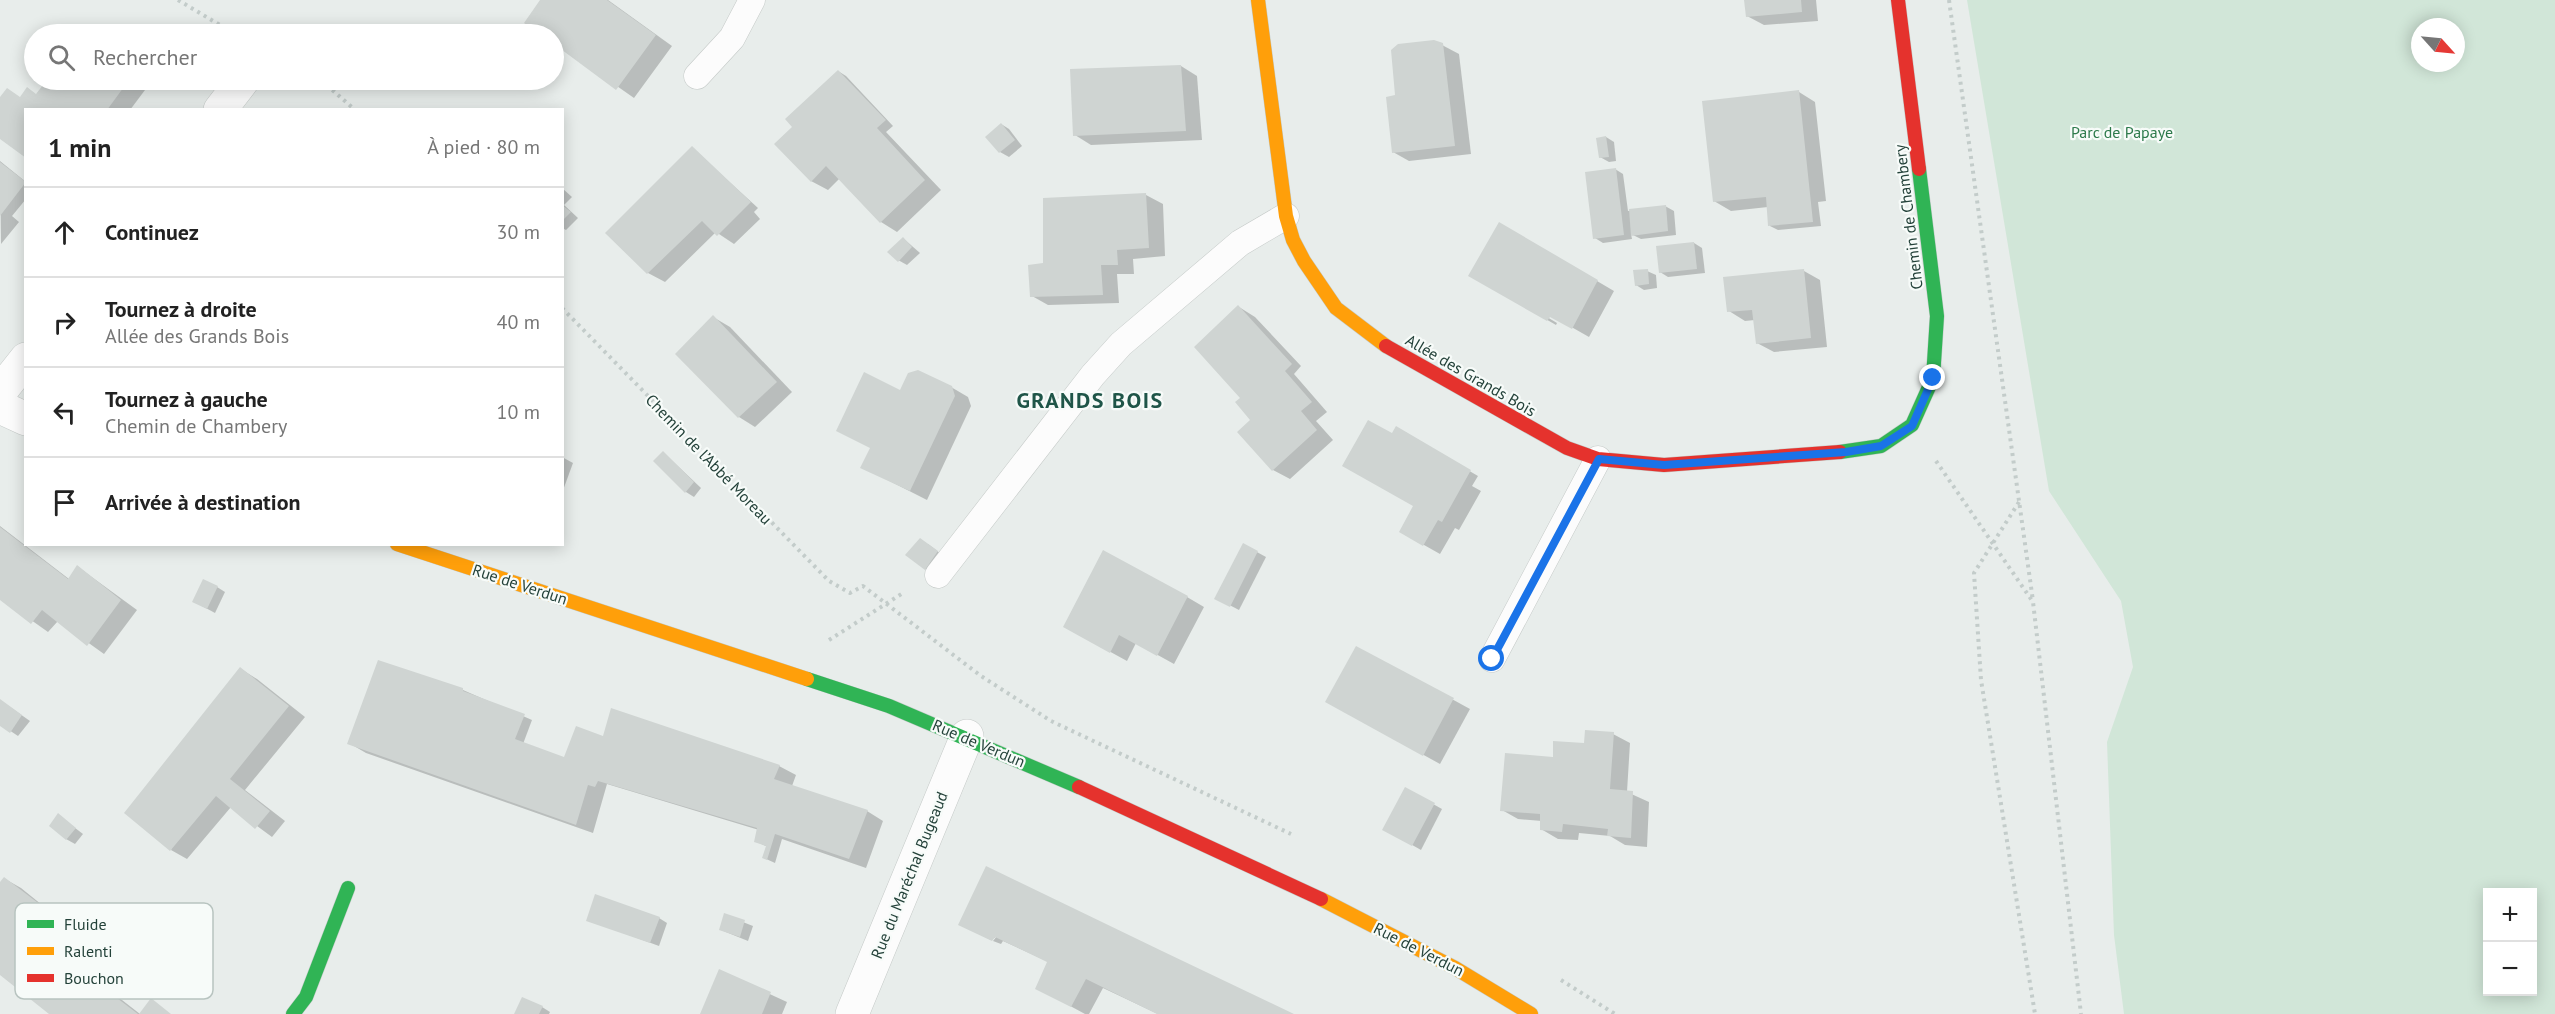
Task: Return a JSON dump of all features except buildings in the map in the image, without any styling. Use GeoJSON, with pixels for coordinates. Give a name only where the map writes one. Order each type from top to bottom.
{"type":"FeatureCollection","features":[{"type":"Feature","properties":{"kind":"street","name":"Allée des Grands Bois"},"geometry":{"type":"LineString","coordinates":[[1258,0],[1286,216],[1293,240],[1304,261],[1336,308],[1385,345],[1480,401],[1567,448],[1599,459],[1664,465],[1846,452],[1881,446],[1912,426]]}},
{"type":"Feature","properties":{"kind":"street","name":"Chemin de Chambery"},"geometry":{"type":"LineString","coordinates":[[1898,0],[1936,316],[1933,378],[1912,426]]}},
{"type":"Feature","properties":{"kind":"street"},"geometry":{"type":"LineString","coordinates":[[222,108],[235,90]]}},
{"type":"Feature","properties":{"kind":"street"},"geometry":{"type":"LineString","coordinates":[[0,392],[24,362]]}},
{"type":"Feature","properties":{"kind":"street"},"geometry":{"type":"LineString","coordinates":[[0,407],[24,418]]}},
{"type":"Feature","properties":{"kind":"street","name":"Rue de Verdun"},"geometry":{"type":"LineString","coordinates":[[403,546],[889,706],[967,736],[1301,890],[1477,979],[1531,1014]]}},
{"type":"Feature","properties":{"kind":"street","name":"Rue du Maréchal Bugeaud"},"geometry":{"type":"LineString","coordinates":[[852,1014],[967,736]]}},
{"type":"Feature","properties":{"kind":"street"},"geometry":{"type":"LineString","coordinates":[[292,1014],[306,997],[348,888]]}},
{"type":"Feature","properties":{"kind":"lane"},"geometry":{"type":"LineString","coordinates":[[697,76],[732,38],[752,0]]}},
{"type":"Feature","properties":{"kind":"lane"},"geometry":{"type":"LineString","coordinates":[[938,575],[1093,375],[1121,344],[1240,243],[1286,216]]}},
{"type":"Feature","properties":{"kind":"lane"},"geometry":{"type":"LineString","coordinates":[[1492,659],[1599,459]]}},
{"type":"Feature","properties":{"kind":"path"},"geometry":{"type":"LineString","coordinates":[[178,0],[218,24]]}},
{"type":"Feature","properties":{"kind":"path"},"geometry":{"type":"LineString","coordinates":[[1949,0],[2033,602],[2081,1014]]}},
{"type":"Feature","properties":{"kind":"path"},"geometry":{"type":"LineString","coordinates":[[332,90],[353,108]]}},
{"type":"Feature","properties":{"kind":"path","name":"Chemin de l’Abbé Moreau"},"geometry":{"type":"LineString","coordinates":[[564,310],[829,581],[850,593],[863,586],[883,604]]}},
{"type":"Feature","properties":{"kind":"path"},"geometry":{"type":"LineString","coordinates":[[1912,426],[2033,602]]}},
{"type":"Feature","properties":{"kind":"path"},"geometry":{"type":"LineString","coordinates":[[2019,501],[1974,573],[1981,680],[2035,1014]]}},
{"type":"Feature","properties":{"kind":"path"},"geometry":{"type":"LineString","coordinates":[[782,670],[883,604],[981,676],[1051,721],[1293,835]]}},
{"type":"Feature","properties":{"kind":"path"},"geometry":{"type":"LineString","coordinates":[[1556,976],[1615,1014]]}},
{"type":"Feature","properties":{"kind":"green space","name":"Parc de Papaye"},"geometry":{"type":"Polygon","coordinates":[[[1967,0],[2555,0],[2555,1014],[2124,1014],[2114,935],[2107,742],[2133,667],[2121,601],[2049,491],[1967,0]]]}},
{"type":"Feature","properties":{"kind":"traffic: fast"},"geometry":{"type":"LineString","coordinates":[[1840,452],[1881,446],[1912,425],[1933,378],[1937,316],[1919,169]]}},
{"type":"Feature","properties":{"kind":"traffic: fast"},"geometry":{"type":"LineString","coordinates":[[807,679],[889,706],[1079,787]]}},
{"type":"Feature","properties":{"kind":"traffic: fast"},"geometry":{"type":"LineString","coordinates":[[293,1014],[306,997],[348,888]]}},
{"type":"Feature","properties":{"kind":"traffic: slow"},"geometry":{"type":"LineString","coordinates":[[1258,0],[1286,216],[1293,240],[1304,261],[1336,308],[1386,346]]}},
{"type":"Feature","properties":{"kind":"traffic: slow"},"geometry":{"type":"LineString","coordinates":[[403,546],[807,679]]}},
{"type":"Feature","properties":{"kind":"traffic: slow"},"geometry":{"type":"LineString","coordinates":[[1321,899],[1455,968],[1531,1014]]}},
{"type":"Feature","properties":{"kind":"traffic: jam"},"geometry":{"type":"LineString","coordinates":[[1898,0],[1919,169]]}},
{"type":"Feature","properties":{"kind":"traffic: jam"},"geometry":{"type":"LineString","coordinates":[[1386,346],[1567,448],[1598,459],[1664,465],[1840,452]]}},
{"type":"Feature","properties":{"kind":"traffic: jam"},"geometry":{"type":"LineString","coordinates":[[1079,787],[1321,899]]}},
{"type":"Feature","properties":{"kind":"district","name":"GRANDS BOIS"},"geometry":{"type":"Point","coordinates":[1090,400]}},
{"type":"Feature","properties":{"kind":"route"},"geometry":{"type":"LineString","coordinates":[[1492,659],[1599,459],[1664,465],[1846,452],[1881,446],[1912,426],[1933,378]]}}]}
